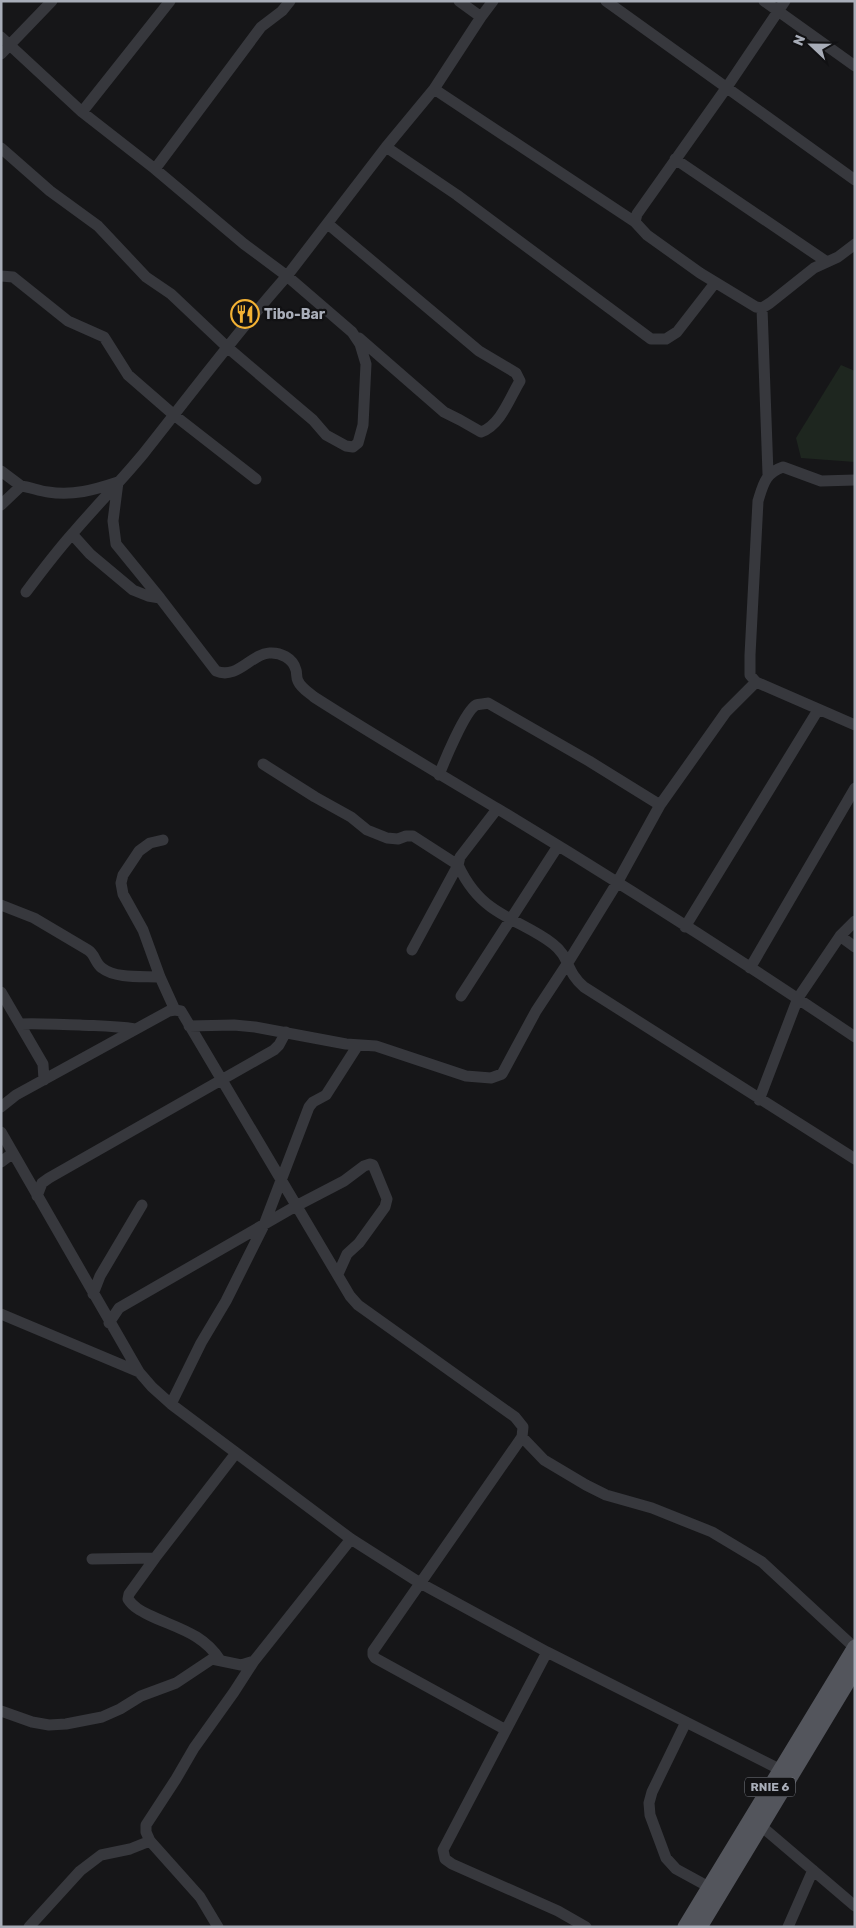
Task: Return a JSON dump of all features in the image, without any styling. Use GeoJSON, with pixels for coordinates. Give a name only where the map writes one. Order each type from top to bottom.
{"type":"FeatureCollection","features":[{"type":"Feature","properties":{"kind":"main road","name":"RNIE 6"},"geometry":{"type":"LineString","coordinates":[[685,1927],[855,1647]]}},
{"type":"Feature","properties":{"kind":"main road","name":"RNIE 6"},"geometry":{"type":"LineString","coordinates":[[700,1927],[853,1678]]}},
{"type":"Feature","properties":{"kind":"street"},"geometry":{"type":"LineString","coordinates":[[1,54],[5,40],[52,1]]}},
{"type":"Feature","properties":{"kind":"street"},"geometry":{"type":"LineString","coordinates":[[82,112],[170,1]]}},
{"type":"Feature","properties":{"kind":"street"},"geometry":{"type":"LineString","coordinates":[[155,169],[261,27],[282,11],[290,1]]}},
{"type":"Feature","properties":{"kind":"street"},"geometry":{"type":"LineString","coordinates":[[459,1],[481,17]]}},
{"type":"Feature","properties":{"kind":"street"},"geometry":{"type":"LineString","coordinates":[[26,592],[287,276],[434,89],[493,1]]}},
{"type":"Feature","properties":{"kind":"street"},"geometry":{"type":"LineString","coordinates":[[606,1],[855,180]]}},
{"type":"Feature","properties":{"kind":"street"},"geometry":{"type":"LineString","coordinates":[[764,1],[781,6],[855,66]]}},
{"type":"Feature","properties":{"kind":"street"},"geometry":{"type":"LineString","coordinates":[[635,222],[637,214],[727,87],[781,6]]}},
{"type":"Feature","properties":{"kind":"street"},"geometry":{"type":"LineString","coordinates":[[5,40],[82,112],[155,169],[244,244],[287,276],[444,412],[481,432],[486,430],[496,421],[520,381],[516,373],[479,351],[328,224]]}},
{"type":"Feature","properties":{"kind":"street"},"geometry":{"type":"LineString","coordinates":[[434,89],[635,222],[647,235],[715,283],[756,307],[762,308],[814,268],[838,257],[855,244]]}},
{"type":"Feature","properties":{"kind":"street"},"geometry":{"type":"LineString","coordinates":[[1,148],[50,191],[98,226],[146,277],[171,294],[227,347],[313,420],[326,435],[346,446],[353,447],[358,443],[363,425],[366,364],[360,344],[352,332]]}},
{"type":"Feature","properties":{"kind":"street"},"geometry":{"type":"LineString","coordinates":[[386,148],[457,195],[651,339],[666,339],[677,332],[715,283]]}},
{"type":"Feature","properties":{"kind":"street"},"geometry":{"type":"LineString","coordinates":[[675,159],[827,262]]}},
{"type":"Feature","properties":{"kind":"street"},"geometry":{"type":"LineString","coordinates":[[1,276],[14,278],[68,321],[104,337],[128,376],[174,415],[256,479]]}},
{"type":"Feature","properties":{"kind":"street"},"geometry":{"type":"LineString","coordinates":[[762,308],[768,474],[763,483],[758,501],[750,675],[756,682],[855,725]]}},
{"type":"Feature","properties":{"kind":"street"},"geometry":{"type":"LineString","coordinates":[[768,474],[782,467],[821,480],[855,480]]}},
{"type":"Feature","properties":{"kind":"street"},"geometry":{"type":"LineString","coordinates":[[1,471],[21,486],[46,492],[72,494],[96,490],[118,482]]}},
{"type":"Feature","properties":{"kind":"street"},"geometry":{"type":"LineString","coordinates":[[118,482],[113,522],[116,544],[216,671],[232,672],[267,653],[279,653],[286,656],[294,663],[297,680],[302,688],[334,710],[558,846],[798,998],[855,1037]]}},
{"type":"Feature","properties":{"kind":"street"},"geometry":{"type":"LineString","coordinates":[[1,505],[21,486]]}},
{"type":"Feature","properties":{"kind":"street"},"geometry":{"type":"LineString","coordinates":[[72,534],[90,554],[133,590],[160,598]]}},
{"type":"Feature","properties":{"kind":"street"},"geometry":{"type":"LineString","coordinates":[[189,1026],[234,1025],[286,1032],[358,1045],[376,1046],[466,1076],[497,1077],[502,1074],[536,1011],[616,883],[660,805],[726,712],[756,682]]}},
{"type":"Feature","properties":{"kind":"street"},"geometry":{"type":"LineString","coordinates":[[439,775],[447,753],[470,712],[476,706],[488,703],[589,761],[660,805]]}},
{"type":"Feature","properties":{"kind":"street"},"geometry":{"type":"LineString","coordinates":[[685,927],[818,710]]}},
{"type":"Feature","properties":{"kind":"street"},"geometry":{"type":"LineString","coordinates":[[263,764],[351,817],[367,830],[387,838],[398,839],[413,836],[458,865],[463,877],[490,906],[554,944],[564,955],[571,974],[584,987],[759,1100],[855,1159]]}},
{"type":"Feature","properties":{"kind":"street"},"geometry":{"type":"LineString","coordinates":[[750,968],[855,788]]}},
{"type":"Feature","properties":{"kind":"street"},"geometry":{"type":"LineString","coordinates":[[412,950],[458,865],[460,857],[497,808]]}},
{"type":"Feature","properties":{"kind":"street"},"geometry":{"type":"LineString","coordinates":[[163,840],[150,843],[139,851],[123,874],[122,884],[123,894],[144,930],[160,977],[175,1010]]}},
{"type":"Feature","properties":{"kind":"street"},"geometry":{"type":"LineString","coordinates":[[461,996],[558,846]]}},
{"type":"Feature","properties":{"kind":"street"},"geometry":{"type":"LineString","coordinates":[[1,904],[34,918],[93,953],[98,965],[106,971],[120,975],[160,977]]}},
{"type":"Feature","properties":{"kind":"street"},"geometry":{"type":"LineString","coordinates":[[759,1100],[798,998],[840,936],[855,921]]}},
{"type":"Feature","properties":{"kind":"street"},"geometry":{"type":"LineString","coordinates":[[840,936],[855,947]]}},
{"type":"Feature","properties":{"kind":"street"},"geometry":{"type":"LineString","coordinates":[[1,992],[43,1064],[44,1080]]}},
{"type":"Feature","properties":{"kind":"street"},"geometry":{"type":"LineString","coordinates":[[1,1107],[16,1095],[135,1029],[175,1010],[181,1011],[350,1296],[358,1304],[515,1417],[523,1427],[522,1437],[373,1651],[374,1658],[506,1730]]}},
{"type":"Feature","properties":{"kind":"street"},"geometry":{"type":"LineString","coordinates":[[21,1024],[111,1025],[135,1029]]}},
{"type":"Feature","properties":{"kind":"street"},"geometry":{"type":"LineString","coordinates":[[37,1196],[42,1183],[49,1178],[274,1050],[286,1032]]}},
{"type":"Feature","properties":{"kind":"street"},"geometry":{"type":"LineString","coordinates":[[171,1404],[201,1343],[226,1301],[264,1225],[309,1107],[313,1102],[326,1095],[358,1045]]}},
{"type":"Feature","properties":{"kind":"street"},"geometry":{"type":"LineString","coordinates":[[1,1132],[109,1323],[139,1372],[171,1404],[351,1539],[420,1584],[547,1652],[781,1770]]}},
{"type":"Feature","properties":{"kind":"street"},"geometry":{"type":"LineString","coordinates":[[1,1162],[13,1153]]}},
{"type":"Feature","properties":{"kind":"street"},"geometry":{"type":"LineString","coordinates":[[109,1323],[119,1308],[296,1206],[344,1181],[368,1164],[373,1166],[387,1199],[385,1207],[359,1243],[347,1254],[338,1274]]}},
{"type":"Feature","properties":{"kind":"street"},"geometry":{"type":"LineString","coordinates":[[93,1294],[104,1268],[142,1205]]}},
{"type":"Feature","properties":{"kind":"street"},"geometry":{"type":"LineString","coordinates":[[1,1314],[139,1372]]}},
{"type":"Feature","properties":{"kind":"street"},"geometry":{"type":"LineString","coordinates":[[522,1437],[544,1460],[586,1485],[606,1495],[652,1508],[712,1532],[762,1562],[855,1647]]}},
{"type":"Feature","properties":{"kind":"street"},"geometry":{"type":"LineString","coordinates":[[220,1660],[213,1648],[191,1633],[140,1610],[130,1603],[128,1599],[129,1594],[155,1558],[236,1453]]}},
{"type":"Feature","properties":{"kind":"street"},"geometry":{"type":"LineString","coordinates":[[218,1927],[200,1897],[150,1841],[146,1832],[146,1825],[194,1748],[254,1661],[351,1539]]}},
{"type":"Feature","properties":{"kind":"street"},"geometry":{"type":"LineString","coordinates":[[92,1559],[155,1558]]}},
{"type":"Feature","properties":{"kind":"street"},"geometry":{"type":"LineString","coordinates":[[547,1652],[443,1850],[445,1859],[462,1869],[558,1911],[586,1927]]}},
{"type":"Feature","properties":{"kind":"street"},"geometry":{"type":"LineString","coordinates":[[1,1711],[32,1722],[49,1725],[66,1724],[102,1717],[148,1693],[176,1683],[212,1659],[241,1665],[254,1661]]}},
{"type":"Feature","properties":{"kind":"street"},"geometry":{"type":"LineString","coordinates":[[686,1722],[652,1792],[649,1803],[650,1815],[666,1858],[676,1869],[709,1887]]}},
{"type":"Feature","properties":{"kind":"street"},"geometry":{"type":"LineString","coordinates":[[761,1826],[855,1906]]}},
{"type":"Feature","properties":{"kind":"street"},"geometry":{"type":"LineString","coordinates":[[29,1927],[80,1871],[101,1855],[130,1849],[150,1841]]}},
{"type":"Feature","properties":{"kind":"street"},"geometry":{"type":"LineString","coordinates":[[788,1927],[813,1870]]}},
{"type":"Feature","properties":{"kind":"shaded area"},"geometry":{"type":"Polygon","coordinates":[[[841,365],[855,371],[855,462],[801,458],[796,438],[841,365]]]}},
{"type":"Feature","properties":{"kind":"place","name":"Tibo-Bar"},"geometry":{"type":"Point","coordinates":[245,314]}}]}
